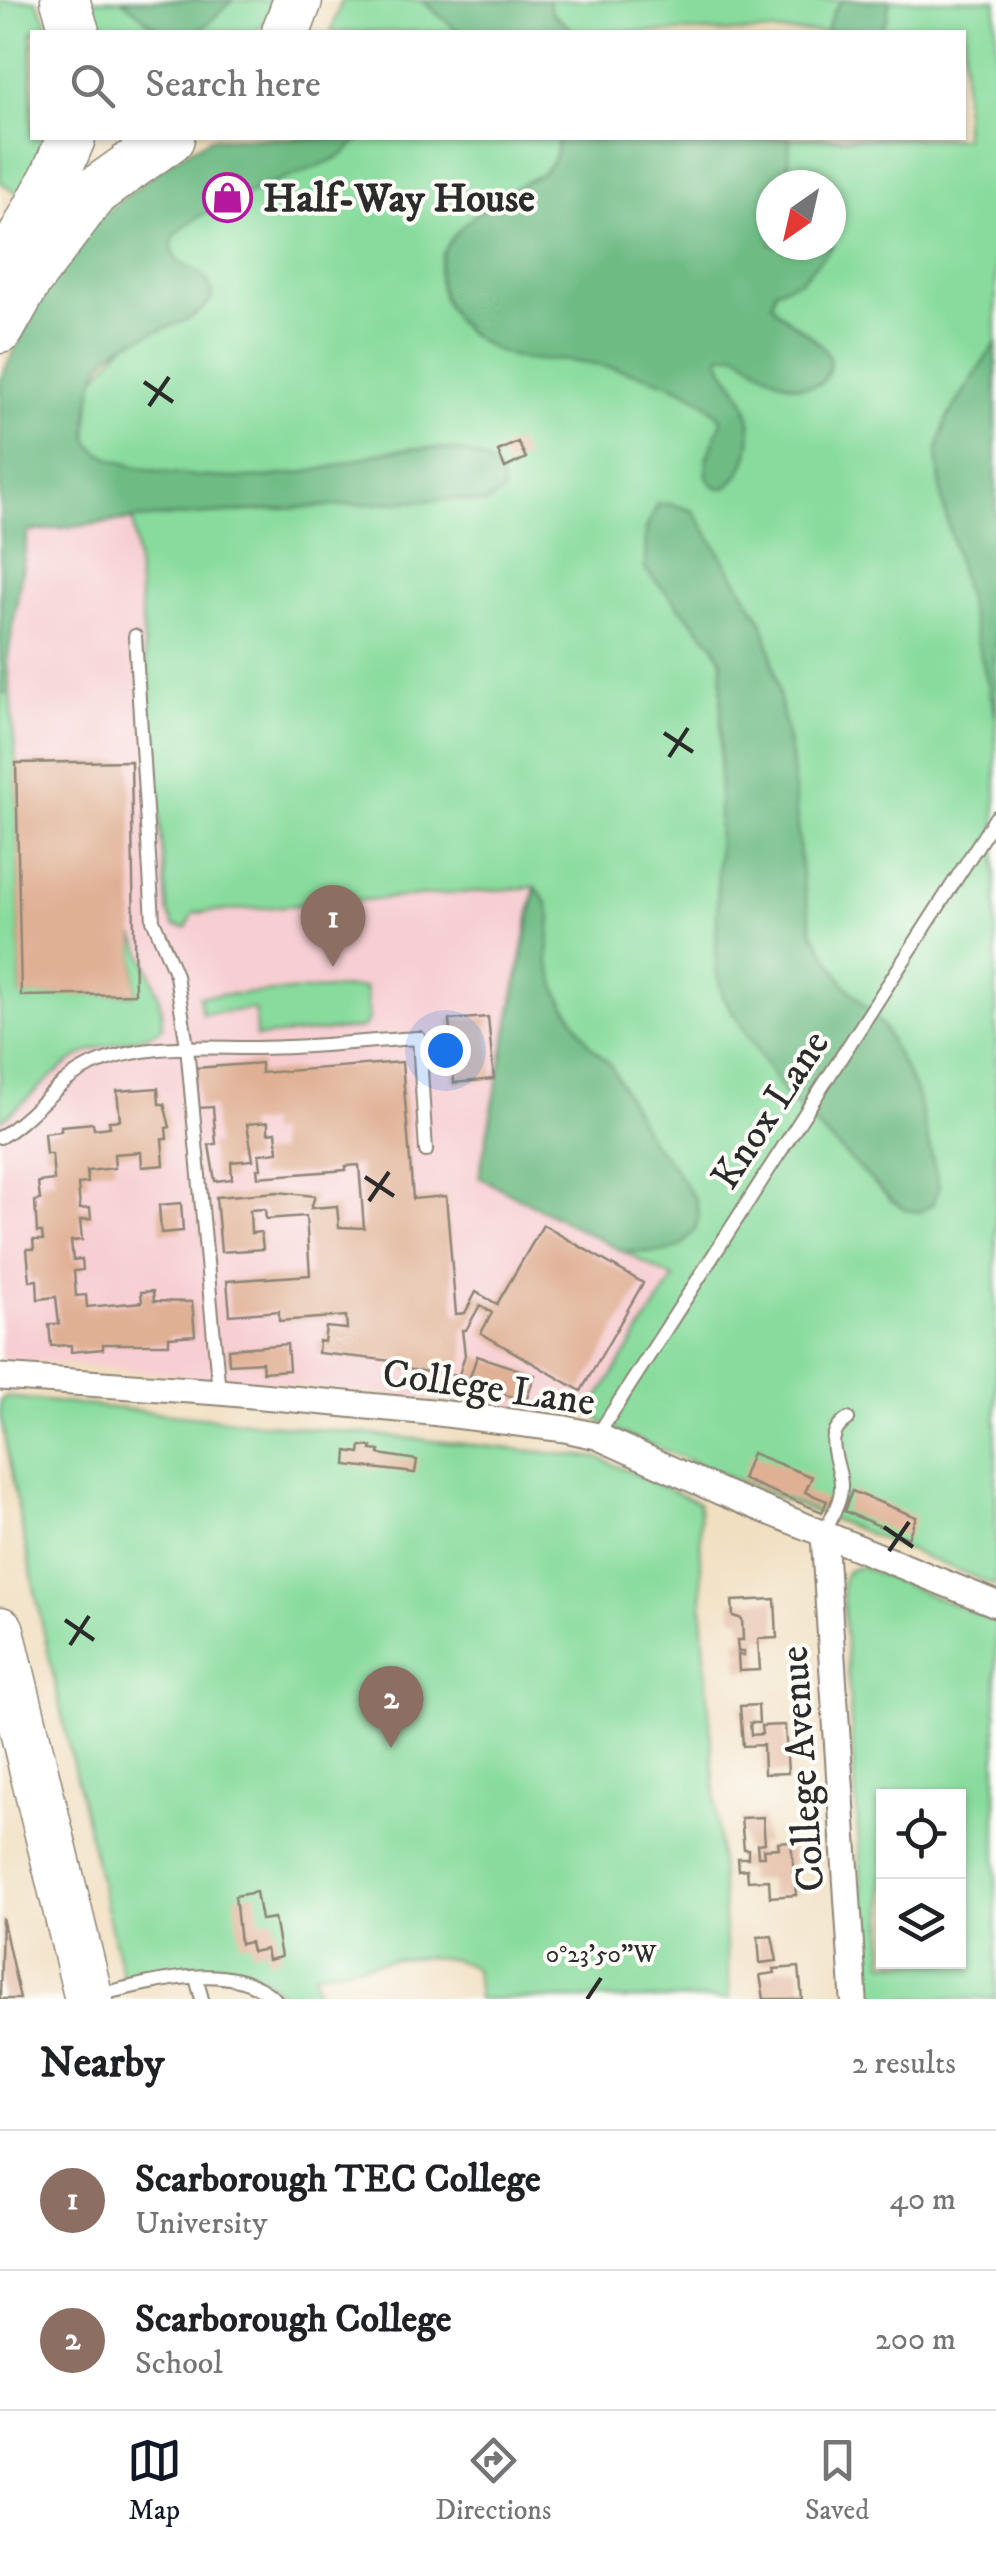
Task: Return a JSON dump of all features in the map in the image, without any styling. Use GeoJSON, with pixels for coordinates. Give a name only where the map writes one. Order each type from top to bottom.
{"type":"FeatureCollection","features":[{"type":"Feature","properties":{"kind":"highway"},"geometry":{"type":"LineString","coordinates":[[287,30],[298,0]]}},
{"type":"Feature","properties":{"kind":"highway"},"geometry":{"type":"LineString","coordinates":[[321,30],[331,0]]}},
{"type":"Feature","properties":{"kind":"highway"},"geometry":{"type":"LineString","coordinates":[[8,262],[70,140]]}},
{"type":"Feature","properties":{"kind":"highway"},"geometry":{"type":"LineString","coordinates":[[8,262],[99,159],[123,140]]}},
{"type":"Feature","properties":{"kind":"highway"},"geometry":{"type":"LineString","coordinates":[[0,330],[26,281],[94,192],[167,140]]}},
{"type":"Feature","properties":{"kind":"highway"},"geometry":{"type":"LineString","coordinates":[[0,1631],[88,1998]]}},
{"type":"Feature","properties":{"kind":"street","name":"College Lane"},"geometry":{"type":"LineString","coordinates":[[0,1377],[431,1412],[597,1436],[824,1535],[996,1604]]}},
{"type":"Feature","properties":{"kind":"street","name":"College Avenue"},"geometry":{"type":"LineString","coordinates":[[824,1535],[854,1999]]}},
{"type":"Feature","properties":{"kind":"lane"},"geometry":{"type":"LineString","coordinates":[[135,636],[153,920],[176,975],[187,1046],[219,1392]]}},
{"type":"Feature","properties":{"kind":"lane","name":"Knox Lane"},"geometry":{"type":"LineString","coordinates":[[597,1436],[996,817]]}},
{"type":"Feature","properties":{"kind":"lane"},"geometry":{"type":"LineString","coordinates":[[0,1138],[52,1091],[87,1068],[118,1056],[187,1046],[258,1048],[418,1038],[426,1152]]}},
{"type":"Feature","properties":{"kind":"lane"},"geometry":{"type":"LineString","coordinates":[[824,1535],[841,1488],[833,1434],[848,1419]]}},
{"type":"Feature","properties":{"kind":"lane"},"geometry":{"type":"LineString","coordinates":[[88,1998],[196,1978],[236,1977],[255,1984],[276,1999]]}},
{"type":"Feature","properties":{"kind":"lane"},"geometry":{"type":"LineString","coordinates":[[196,1978],[202,1999]]}},
{"type":"Feature","properties":{"kind":"shaded area"},"geometry":{"type":"Polygon","coordinates":[[[500,477],[536,887],[479,1177],[674,1278],[589,1413],[0,1358],[0,693],[10,692],[7,663],[27,532],[500,477]]]}},
{"type":"Feature","properties":{"kind":"green space"},"geometry":{"type":"Polygon","coordinates":[[[0,0],[36,0],[51,30],[30,30],[30,140],[54,140],[26,198],[0,182],[0,0]]]}},
{"type":"Feature","properties":{"kind":"green space"},"geometry":{"type":"Polygon","coordinates":[[[88,0],[274,0],[258,30],[105,30],[88,0]]]}},
{"type":"Feature","properties":{"kind":"green space"},"geometry":{"type":"Polygon","coordinates":[[[122,0],[233,0],[201,30],[159,30],[122,0]]]}},
{"type":"Feature","properties":{"kind":"green space"},"geometry":{"type":"Polygon","coordinates":[[[342,0],[996,0],[996,1586],[614,1430],[589,1413],[674,1278],[479,1177],[535,887],[194,913],[186,928],[174,926],[168,912],[133,520],[27,532],[69,408],[158,306],[155,246],[291,140],[966,140],[966,30],[332,30],[342,0]]]}},
{"type":"Feature","properties":{"kind":"green space"},"geometry":{"type":"Polygon","coordinates":[[[421,0],[548,0],[552,13],[573,30],[457,30],[421,0]]]}},
{"type":"Feature","properties":{"kind":"green space"},"geometry":{"type":"Polygon","coordinates":[[[842,0],[890,0],[880,30],[827,30],[842,0]]]}},
{"type":"Feature","properties":{"kind":"green space"},"geometry":{"type":"Polygon","coordinates":[[[207,140],[358,140],[344,154],[217,207],[177,234],[172,247],[175,256],[206,279],[212,298],[188,319],[138,338],[108,356],[99,369],[92,395],[90,443],[101,454],[120,462],[171,473],[225,478],[290,474],[390,451],[460,451],[491,465],[500,477],[503,493],[484,504],[456,499],[296,508],[133,519],[28,532],[7,663],[10,693],[0,693],[0,379],[50,280],[87,226],[174,159],[207,140]]]}},
{"type":"Feature","properties":{"kind":"green space"},"geometry":{"type":"Polygon","coordinates":[[[557,140],[790,140],[789,170],[756,170],[756,260],[820,260],[800,281],[776,289],[772,303],[823,348],[829,358],[829,370],[821,383],[798,386],[776,378],[736,353],[720,355],[724,369],[745,402],[750,428],[748,455],[726,488],[716,487],[707,478],[707,457],[722,421],[710,407],[650,377],[603,366],[524,359],[504,353],[467,332],[442,295],[442,258],[461,227],[493,201],[548,168],[557,140]]]}},
{"type":"Feature","properties":{"kind":"green space"},"geometry":{"type":"Polygon","coordinates":[[[996,342],[996,717],[942,500],[937,453],[946,420],[996,342]]]}},
{"type":"Feature","properties":{"kind":"green space"},"geometry":{"type":"Polygon","coordinates":[[[658,504],[694,511],[762,621],[791,757],[802,877],[813,932],[843,982],[882,1025],[916,1091],[939,1186],[933,1204],[920,1212],[906,1210],[891,1200],[786,1096],[723,997],[716,969],[722,661],[714,645],[645,569],[646,529],[658,504]]]}},
{"type":"Feature","properties":{"kind":"green space"},"geometry":{"type":"Polygon","coordinates":[[[0,693],[10,693],[16,763],[21,995],[135,994],[134,935],[157,991],[162,1027],[149,1035],[82,1055],[0,1121],[0,693]]]}},
{"type":"Feature","properties":{"kind":"green space"},"geometry":{"type":"Polygon","coordinates":[[[536,887],[548,904],[551,918],[548,960],[559,995],[590,1045],[610,1064],[651,1142],[695,1199],[699,1215],[695,1230],[681,1246],[666,1252],[624,1252],[479,1177],[536,887]]]}},
{"type":"Feature","properties":{"kind":"green space"},"geometry":{"type":"Polygon","coordinates":[[[365,987],[369,1019],[363,1028],[256,1037],[255,1009],[202,1014],[199,996],[365,987]]]}},
{"type":"Feature","properties":{"kind":"green space"},"geometry":{"type":"Polygon","coordinates":[[[6,1397],[599,1458],[699,1503],[703,1626],[730,1999],[478,1999],[475,1969],[459,1961],[419,1957],[314,1973],[317,1994],[306,1999],[286,1998],[264,1978],[228,1965],[123,1978],[28,1556],[0,1414],[0,1401],[6,1397]]]}},
{"type":"Feature","properties":{"kind":"green space"},"geometry":{"type":"Polygon","coordinates":[[[862,1567],[996,1622],[996,1999],[869,1999],[842,1585],[850,1570],[862,1567]]]}},
{"type":"Feature","properties":{"kind":"building","name":"Half-Way House"},"geometry":{"type":"Polygon","coordinates":[[[231,185],[241,196],[224,210],[215,198],[231,185]]]}},
{"type":"Feature","properties":{"kind":"building"},"geometry":{"type":"Polygon","coordinates":[[[518,442],[526,458],[505,468],[498,451],[518,442]]]}},
{"type":"Feature","properties":{"kind":"building"},"geometry":{"type":"Polygon","coordinates":[[[131,761],[135,994],[21,996],[16,763],[131,761]]]}},
{"type":"Feature","properties":{"kind":"building"},"geometry":{"type":"Polygon","coordinates":[[[488,1017],[494,1079],[454,1083],[449,1020],[488,1017]]]}},
{"type":"Feature","properties":{"kind":"building"},"geometry":{"type":"Polygon","coordinates":[[[402,1062],[413,1199],[446,1196],[456,1314],[465,1313],[476,1292],[497,1304],[543,1225],[643,1283],[581,1391],[481,1333],[492,1313],[480,1305],[466,1330],[462,1330],[465,1355],[459,1375],[402,1369],[403,1362],[318,1353],[326,1327],[347,1329],[346,1316],[279,1321],[279,1311],[230,1315],[227,1281],[310,1275],[306,1216],[266,1219],[265,1209],[250,1210],[251,1233],[261,1232],[263,1249],[221,1252],[216,1197],[278,1192],[315,1196],[311,1208],[337,1206],[339,1227],[364,1228],[359,1165],[346,1166],[346,1170],[258,1177],[259,1154],[278,1152],[276,1132],[268,1133],[268,1122],[247,1124],[253,1160],[231,1162],[232,1179],[215,1181],[209,1145],[216,1144],[213,1107],[199,1108],[196,1068],[261,1063],[261,1073],[402,1062]]]}},
{"type":"Feature","properties":{"kind":"building"},"geometry":{"type":"Polygon","coordinates":[[[158,1088],[159,1104],[164,1104],[170,1127],[166,1128],[167,1139],[162,1139],[164,1165],[142,1167],[141,1152],[114,1154],[115,1168],[87,1171],[88,1183],[78,1184],[80,1209],[90,1208],[91,1219],[80,1220],[82,1240],[71,1241],[73,1260],[82,1259],[83,1270],[74,1271],[76,1296],[86,1295],[87,1307],[142,1302],[141,1292],[153,1291],[154,1301],[192,1302],[195,1335],[169,1337],[169,1344],[103,1344],[103,1349],[71,1352],[71,1345],[51,1346],[49,1324],[59,1324],[56,1297],[38,1299],[37,1280],[30,1281],[27,1249],[34,1249],[33,1240],[43,1240],[42,1232],[37,1232],[38,1182],[54,1180],[52,1154],[46,1154],[44,1133],[61,1131],[61,1126],[93,1123],[94,1129],[110,1127],[109,1121],[120,1120],[117,1091],[158,1088]]]}},
{"type":"Feature","properties":{"kind":"building"},"geometry":{"type":"Polygon","coordinates":[[[181,1203],[183,1231],[161,1233],[159,1205],[181,1203]]]}},
{"type":"Feature","properties":{"kind":"building"},"geometry":{"type":"Polygon","coordinates":[[[287,1344],[289,1370],[263,1372],[262,1362],[229,1364],[228,1349],[287,1344]]]}},
{"type":"Feature","properties":{"kind":"building"},"geometry":{"type":"Polygon","coordinates":[[[477,1356],[535,1375],[526,1401],[468,1383],[477,1356]]]}},
{"type":"Feature","properties":{"kind":"building"},"geometry":{"type":"Polygon","coordinates":[[[361,1446],[372,1447],[379,1454],[417,1460],[415,1473],[346,1465],[347,1451],[360,1453],[361,1446]]]}},
{"type":"Feature","properties":{"kind":"building"},"geometry":{"type":"Polygon","coordinates":[[[752,1453],[812,1477],[805,1492],[827,1501],[822,1512],[742,1479],[752,1453]]]}},
{"type":"Feature","properties":{"kind":"building"},"geometry":{"type":"Polygon","coordinates":[[[852,1491],[916,1517],[908,1538],[844,1511],[852,1491]]]}},
{"type":"Feature","properties":{"kind":"building"},"geometry":{"type":"Polygon","coordinates":[[[775,1599],[777,1638],[758,1639],[760,1670],[739,1671],[738,1655],[744,1655],[744,1651],[738,1652],[737,1640],[743,1640],[742,1619],[733,1616],[732,1601],[775,1599]]]}},
{"type":"Feature","properties":{"kind":"building"},"geometry":{"type":"Polygon","coordinates":[[[758,1705],[759,1723],[750,1723],[751,1735],[762,1734],[761,1726],[785,1725],[788,1773],[764,1774],[763,1745],[743,1746],[740,1706],[758,1705]]]}},
{"type":"Feature","properties":{"kind":"building"},"geometry":{"type":"Polygon","coordinates":[[[763,1817],[765,1843],[757,1844],[758,1856],[764,1856],[763,1849],[779,1848],[778,1842],[791,1841],[796,1895],[770,1897],[769,1880],[748,1881],[747,1869],[739,1870],[738,1858],[748,1858],[741,1818],[763,1817]]]}},
{"type":"Feature","properties":{"kind":"building"},"geometry":{"type":"Polygon","coordinates":[[[256,1892],[261,1920],[274,1918],[281,1957],[268,1960],[266,1949],[252,1952],[250,1942],[240,1944],[235,1896],[256,1892]]]}},
{"type":"Feature","properties":{"kind":"building"},"geometry":{"type":"Polygon","coordinates":[[[2,1917],[20,1999],[0,1999],[2,1917]]]}},
{"type":"Feature","properties":{"kind":"building"},"geometry":{"type":"Polygon","coordinates":[[[772,1936],[777,1961],[760,1963],[758,1937],[772,1936]]]}},
{"type":"Feature","properties":{"kind":"building"},"geometry":{"type":"Polygon","coordinates":[[[799,1967],[802,1999],[764,1999],[760,1975],[775,1973],[774,1969],[799,1967]]]}},
{"type":"Feature","properties":{"kind":"place","name":"Half-Way House"},"geometry":{"type":"Point","coordinates":[228,197]}},
{"type":"Feature","properties":{"kind":"place","name":"Scarborough TEC College"},"geometry":{"type":"Point","coordinates":[333,967]}},
{"type":"Feature","properties":{"kind":"place","name":"Scarborough College"},"geometry":{"type":"Point","coordinates":[391,1748]}}]}
